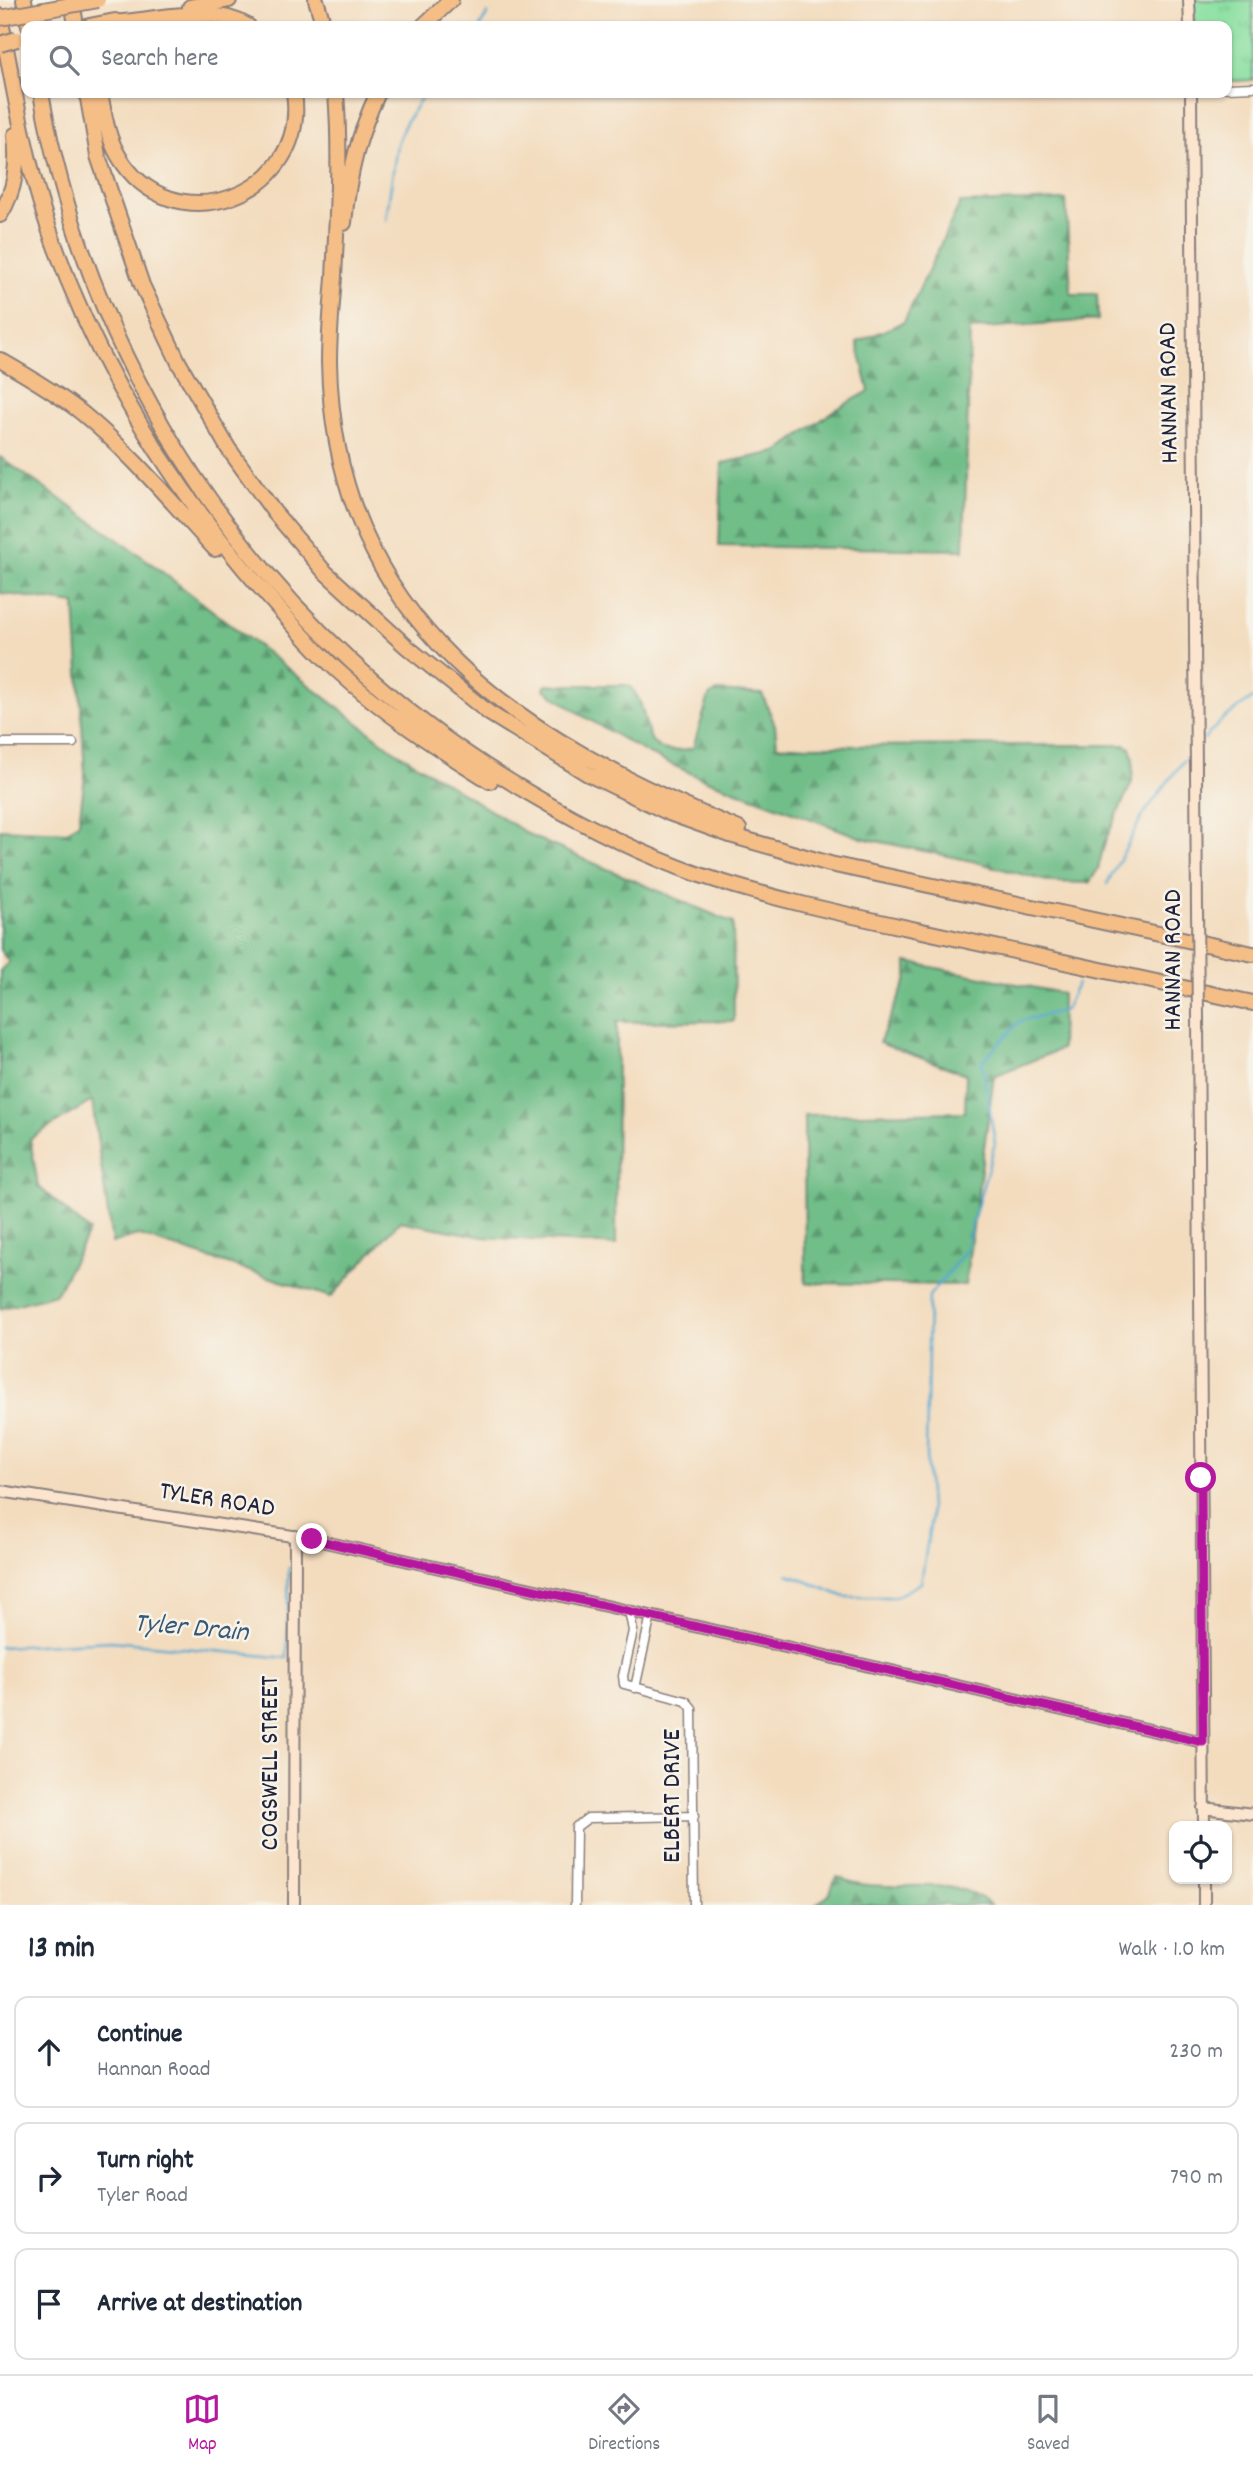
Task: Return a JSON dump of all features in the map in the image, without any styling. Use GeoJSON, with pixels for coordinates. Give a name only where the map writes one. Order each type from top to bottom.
{"type":"FeatureCollection","features":[{"type":"Feature","properties":{"kind":"highway"},"geometry":{"type":"LineString","coordinates":[[24,0],[28,21]]}},
{"type":"Feature","properties":{"kind":"highway"},"geometry":{"type":"LineString","coordinates":[[97,0],[0,17],[28,157],[45,216],[76,299],[141,428],[214,534],[296,629],[338,671],[417,733],[501,788],[529,803],[573,819],[697,874],[791,902],[1253,1003]]}},
{"type":"Feature","properties":{"kind":"highway"},"geometry":{"type":"LineString","coordinates":[[119,21],[229,0]]}},
{"type":"Feature","properties":{"kind":"highway"},"geometry":{"type":"LineString","coordinates":[[316,0],[322,21]]}},
{"type":"Feature","properties":{"kind":"highway"},"geometry":{"type":"LineString","coordinates":[[428,21],[451,0]]}},
{"type":"Feature","properties":{"kind":"highway"},"geometry":{"type":"LineString","coordinates":[[143,21],[204,13],[237,21]]}},
{"type":"Feature","properties":{"kind":"highway"},"geometry":{"type":"LineString","coordinates":[[0,30],[18,163],[9,201],[0,215]]}},
{"type":"Feature","properties":{"kind":"highway"},"geometry":{"type":"LineString","coordinates":[[0,43],[21,38]]}},
{"type":"Feature","properties":{"kind":"highway"},"geometry":{"type":"LineString","coordinates":[[42,98],[69,212],[83,258],[107,316],[130,369],[174,448],[217,510],[293,603],[334,646],[388,694],[491,771],[573,819]]}},
{"type":"Feature","properties":{"kind":"highway"},"geometry":{"type":"LineString","coordinates":[[88,98],[98,156],[142,285],[173,352],[228,448],[276,514],[324,571],[430,667],[489,713],[589,774],[669,813],[783,852],[1253,954]]}},
{"type":"Feature","properties":{"kind":"highway"},"geometry":{"type":"LineString","coordinates":[[101,98],[110,138],[117,155],[129,171],[153,191],[169,198],[204,204],[235,197],[272,172],[290,140],[296,115],[294,98]]}},
{"type":"Feature","properties":{"kind":"highway"},"geometry":{"type":"LineString","coordinates":[[336,98],[338,135],[329,362],[339,448],[347,482],[370,545],[400,599],[443,651],[499,699],[575,750],[612,772],[750,834],[783,852]]}},
{"type":"Feature","properties":{"kind":"highway"},"geometry":{"type":"LineString","coordinates":[[332,389],[349,183],[361,132],[376,98]]}},
{"type":"Feature","properties":{"kind":"highway"},"geometry":{"type":"LineString","coordinates":[[0,360],[64,399],[110,438],[273,611],[296,629]]}},
{"type":"Feature","properties":{"kind":"street"},"geometry":{"type":"LineString","coordinates":[[1189,0],[1190,21]]}},
{"type":"Feature","properties":{"kind":"street"},"geometry":{"type":"LineString","coordinates":[[1232,88],[1253,87]]}},
{"type":"Feature","properties":{"kind":"street","name":"HANNAN ROAD"},"geometry":{"type":"LineString","coordinates":[[1191,98],[1204,1821]]}},
{"type":"Feature","properties":{"kind":"street"},"geometry":{"type":"LineString","coordinates":[[0,743],[73,743]]}},
{"type":"Feature","properties":{"kind":"street","name":"TYLER ROAD"},"geometry":{"type":"LineString","coordinates":[[0,1491],[295,1536],[1203,1742]]}},
{"type":"Feature","properties":{"kind":"street","name":"COGSWELL STREET"},"geometry":{"type":"LineString","coordinates":[[294,1905],[295,1536]]}},
{"type":"Feature","properties":{"kind":"street"},"geometry":{"type":"LineString","coordinates":[[629,1610],[633,1631],[623,1683],[632,1687],[651,1615]]}},
{"type":"Feature","properties":{"kind":"street","name":"ELBERT DRIVE"},"geometry":{"type":"LineString","coordinates":[[632,1687],[686,1701],[691,1705],[694,1905]]}},
{"type":"Feature","properties":{"kind":"street"},"geometry":{"type":"LineString","coordinates":[[1203,1808],[1253,1814]]}},
{"type":"Feature","properties":{"kind":"street"},"geometry":{"type":"LineString","coordinates":[[575,1905],[576,1826],[588,1818],[694,1816]]}},
{"type":"Feature","properties":{"kind":"street"},"geometry":{"type":"LineString","coordinates":[[1204,1884],[1204,1905]]}},
{"type":"Feature","properties":{"kind":"green space"},"geometry":{"type":"Polygon","coordinates":[[[1194,0],[1253,0],[1253,80],[1232,81],[1232,21],[1194,21],[1194,0]]]}},
{"type":"Feature","properties":{"kind":"green space"},"geometry":{"type":"Polygon","coordinates":[[[1066,200],[1071,294],[1097,294],[1098,320],[970,329],[964,550],[719,546],[722,463],[777,452],[835,410],[869,391],[857,342],[904,322],[960,203],[1066,200]]]}},
{"type":"Feature","properties":{"kind":"green space"},"geometry":{"type":"Polygon","coordinates":[[[0,457],[144,558],[392,749],[533,837],[733,923],[734,1021],[617,1022],[616,1245],[483,1237],[400,1221],[331,1297],[137,1235],[112,1243],[92,1101],[30,1139],[38,1186],[89,1231],[56,1294],[0,1309],[0,971],[9,962],[0,950],[0,829],[67,832],[79,822],[85,775],[75,604],[0,593],[0,457]]]}},
{"type":"Feature","properties":{"kind":"green space"},"geometry":{"type":"Polygon","coordinates":[[[546,685],[628,685],[637,696],[653,742],[660,748],[673,751],[693,748],[709,696],[718,691],[762,694],[775,725],[777,746],[1125,745],[1130,748],[1133,758],[1132,782],[1105,841],[1098,869],[1089,883],[1051,882],[972,861],[862,838],[699,777],[647,753],[583,716],[544,689],[546,685]]]}},
{"type":"Feature","properties":{"kind":"green space"},"geometry":{"type":"Polygon","coordinates":[[[907,962],[1062,993],[1061,1049],[994,1076],[965,1285],[805,1283],[804,1115],[965,1112],[966,1074],[879,1043],[907,979],[907,962]]]}},
{"type":"Feature","properties":{"kind":"green space"},"geometry":{"type":"Polygon","coordinates":[[[838,1877],[875,1886],[938,1886],[957,1889],[975,1894],[990,1905],[816,1905],[830,1893],[838,1877]]]}},
{"type":"Feature","properties":{"kind":"waterway"},"geometry":{"type":"LineString","coordinates":[[483,21],[488,13]]}},
{"type":"Feature","properties":{"kind":"waterway"},"geometry":{"type":"LineString","coordinates":[[386,220],[397,144],[404,126],[421,98]]}},
{"type":"Feature","properties":{"kind":"waterway"},"geometry":{"type":"LineString","coordinates":[[1204,739],[1223,719],[1253,698]]}},
{"type":"Feature","properties":{"kind":"waterway"},"geometry":{"type":"LineString","coordinates":[[1107,884],[1143,815],[1184,760]]}},
{"type":"Feature","properties":{"kind":"waterway"},"geometry":{"type":"LineString","coordinates":[[788,1574],[845,1597],[895,1597],[921,1583],[931,1519],[926,1456],[929,1296],[964,1253],[995,1143],[982,1062],[1020,1021],[1065,1010],[1077,984]]}},
{"type":"Feature","properties":{"kind":"waterway","name":"Tyler Drain"},"geometry":{"type":"LineString","coordinates":[[0,1647],[111,1641],[287,1658],[289,1567]]}},
{"type":"Feature","properties":{"kind":"route"},"geometry":{"type":"LineString","coordinates":[[312,1539],[1203,1742],[1201,1478]]}}]}
